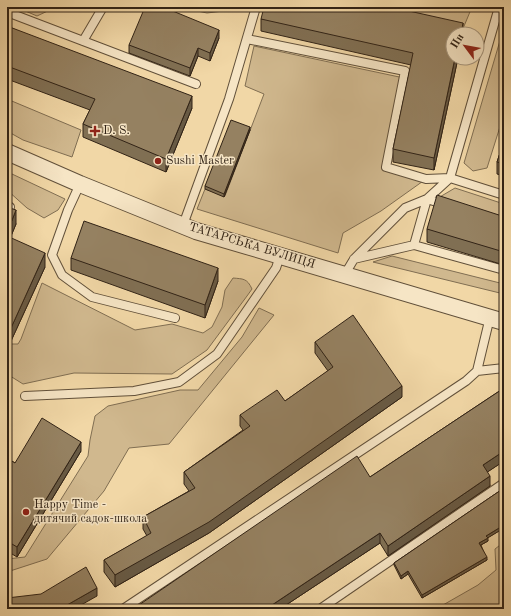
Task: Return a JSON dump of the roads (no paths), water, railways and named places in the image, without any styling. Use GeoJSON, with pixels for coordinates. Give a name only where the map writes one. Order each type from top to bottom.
{"type":"FeatureCollection","features":[{"type":"Feature","properties":{"kind":"street","name":"ТАТАРСЬКА ВУЛИЦЯ"},"geometry":{"type":"LineString","coordinates":[[7,152],[80,184],[196,231],[497,320]]}},
{"type":"Feature","properties":{"kind":"lane"},"geometry":{"type":"LineString","coordinates":[[83,41],[103,7]]}},
{"type":"Feature","properties":{"kind":"lane"},"geometry":{"type":"LineString","coordinates":[[183,225],[229,99],[256,7]]}},
{"type":"Feature","properties":{"kind":"lane"},"geometry":{"type":"LineString","coordinates":[[345,274],[354,259],[405,208],[427,199],[450,178],[499,7]]}},
{"type":"Feature","properties":{"kind":"lane"},"geometry":{"type":"LineString","coordinates":[[7,12],[196,84]]}},
{"type":"Feature","properties":{"kind":"lane"},"geometry":{"type":"LineString","coordinates":[[247,40],[406,71],[386,167],[426,179],[450,178],[504,195]]}},
{"type":"Feature","properties":{"kind":"lane"},"geometry":{"type":"LineString","coordinates":[[80,184],[68,210],[52,255],[62,275],[92,297],[175,318]]}},
{"type":"Feature","properties":{"kind":"lane"},"geometry":{"type":"LineString","coordinates":[[427,199],[455,208]]}},
{"type":"Feature","properties":{"kind":"lane"},"geometry":{"type":"LineString","coordinates":[[414,245],[427,199]]}},
{"type":"Feature","properties":{"kind":"lane"},"geometry":{"type":"LineString","coordinates":[[354,259],[414,245],[504,270]]}},
{"type":"Feature","properties":{"kind":"lane"},"geometry":{"type":"LineString","coordinates":[[26,396],[134,391],[179,382],[217,354],[276,268],[280,256]]}},
{"type":"Feature","properties":{"kind":"lane"},"geometry":{"type":"LineString","coordinates":[[123,609],[466,381],[477,371],[497,320]]}},
{"type":"Feature","properties":{"kind":"lane"},"geometry":{"type":"LineString","coordinates":[[477,371],[504,368]]}},
{"type":"Feature","properties":{"kind":"lane"},"geometry":{"type":"LineString","coordinates":[[320,609],[504,483]]}},
{"type":"Feature","properties":{"kind":"place","name":"D. S."},"geometry":{"type":"Point","coordinates":[95,131]}},
{"type":"Feature","properties":{"kind":"place","name":"Sushi Master"},"geometry":{"type":"Point","coordinates":[158,161]}},
{"type":"Feature","properties":{"kind":"place","name":"Happy Time - дитячий садок-школа"},"geometry":{"type":"Point","coordinates":[26,512]}}]}
